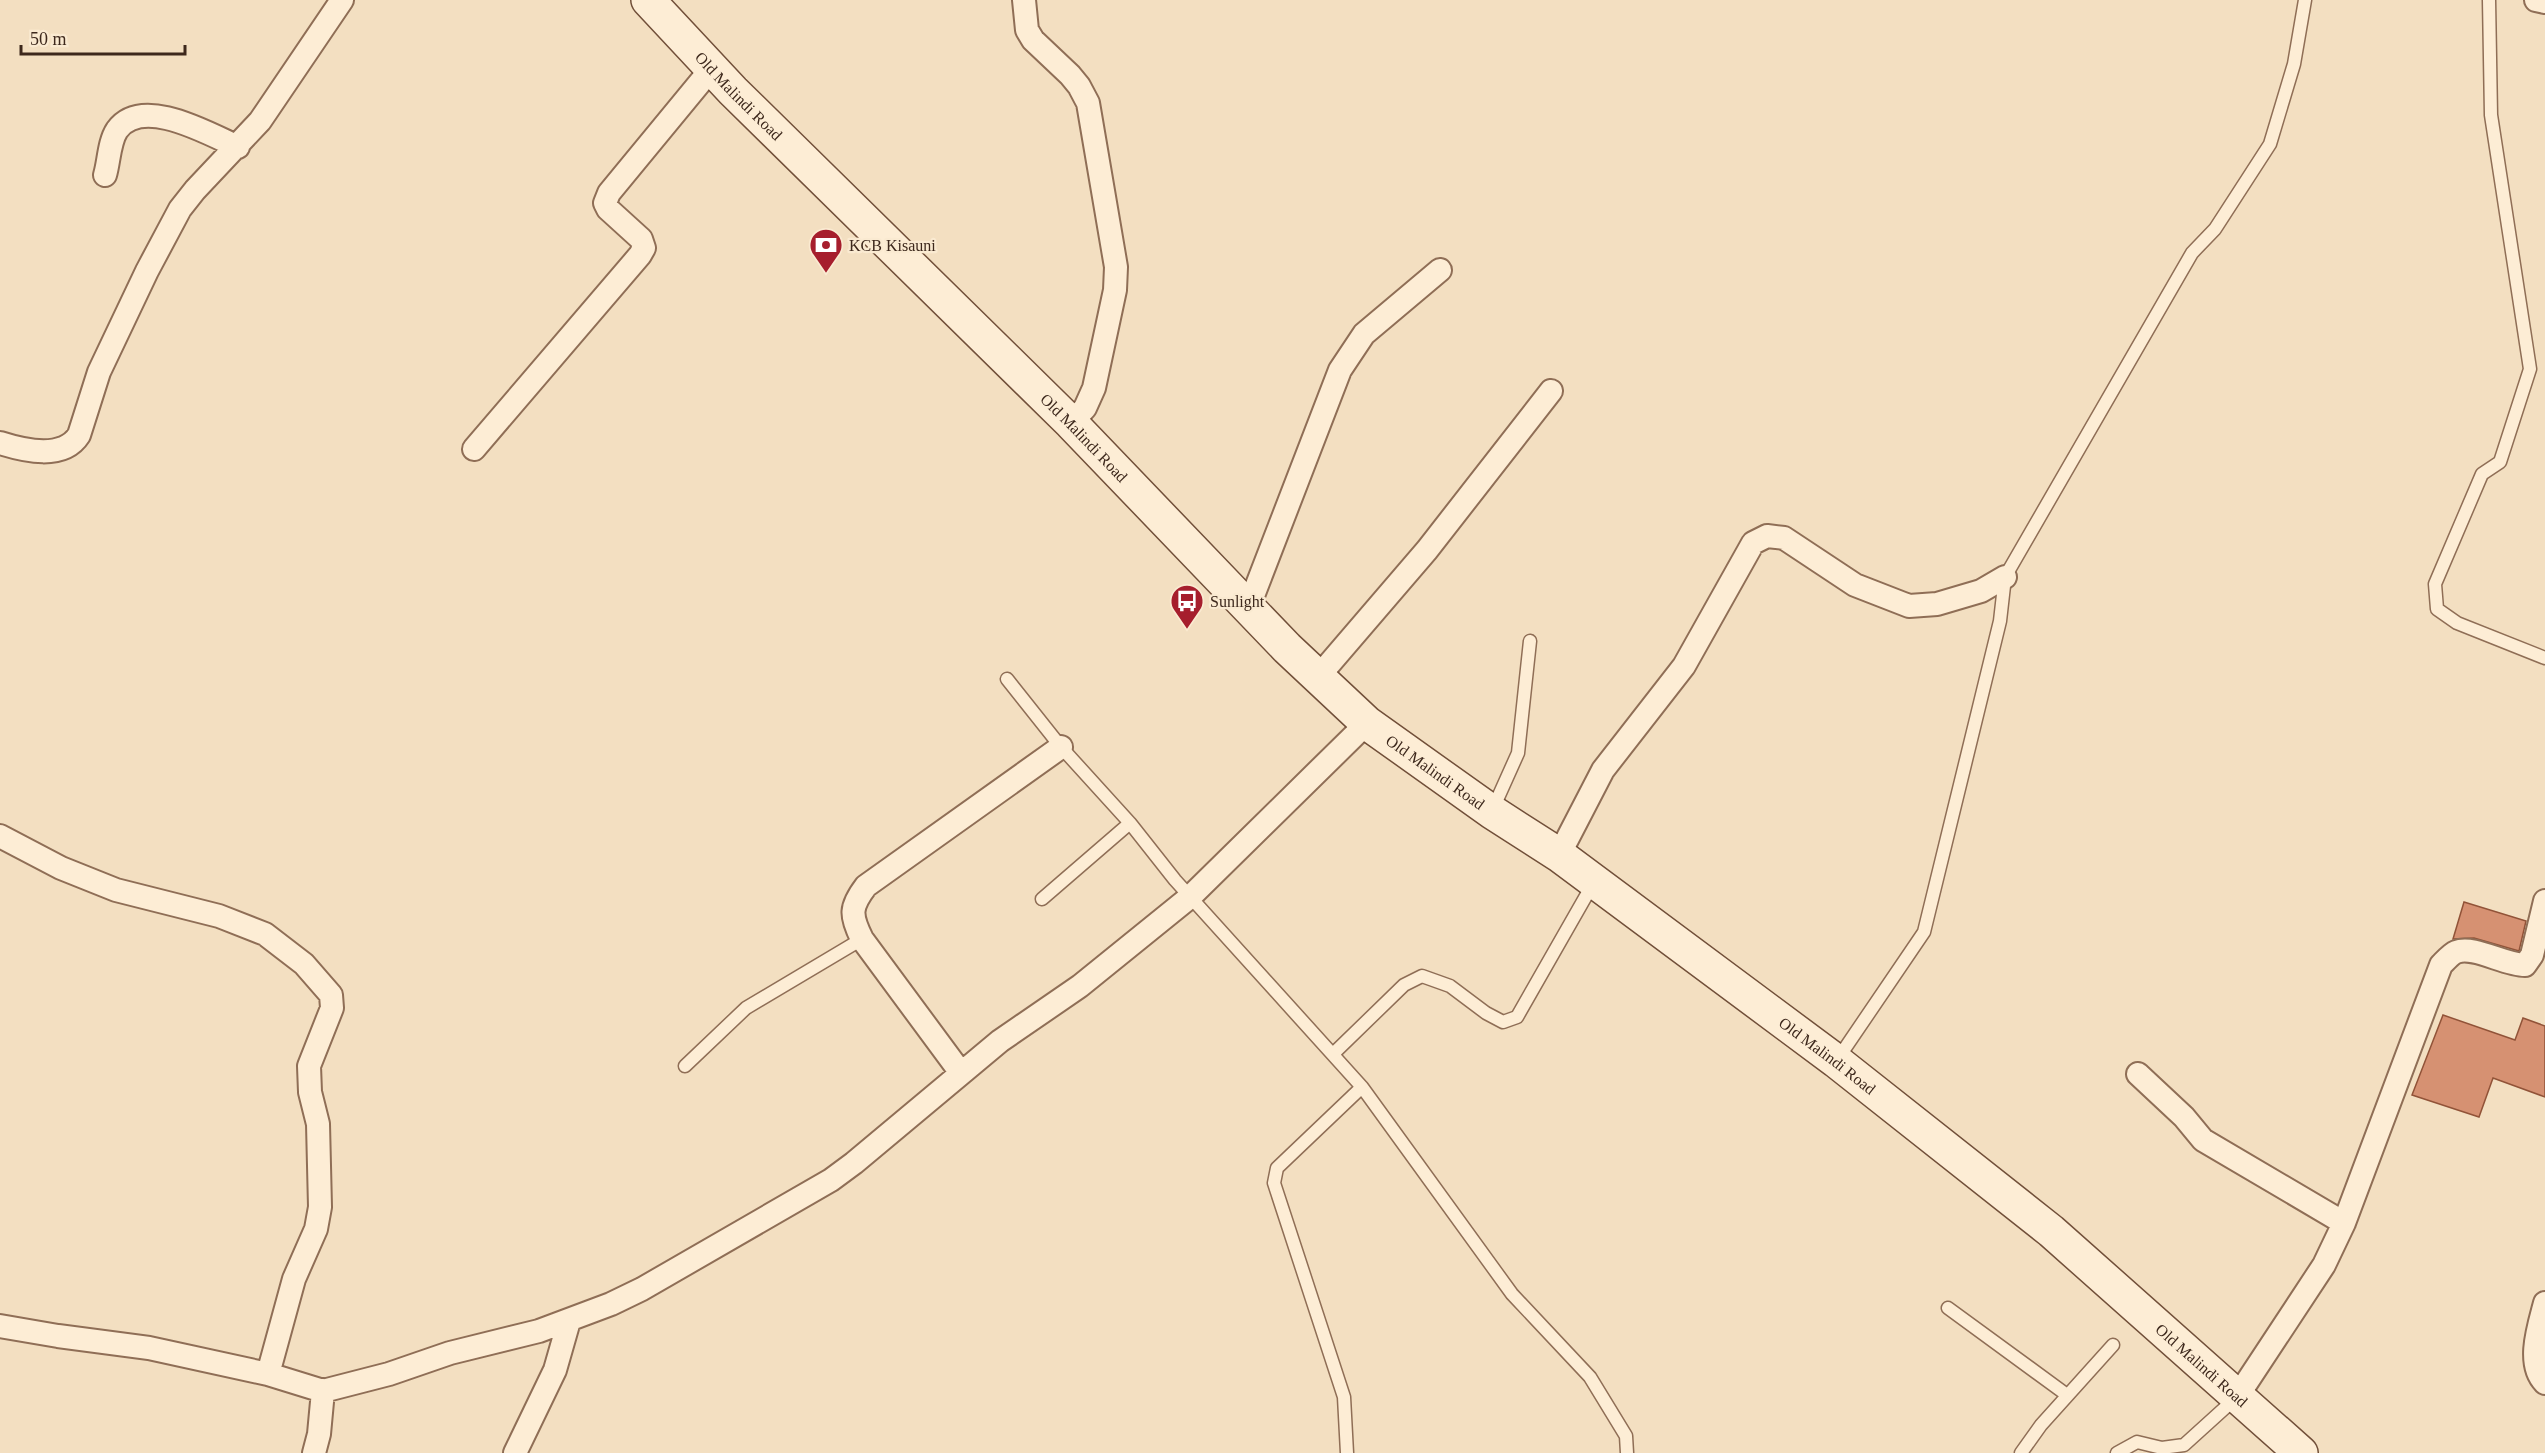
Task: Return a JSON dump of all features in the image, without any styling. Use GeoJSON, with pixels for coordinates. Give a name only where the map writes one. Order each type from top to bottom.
{"type":"FeatureCollection","features":[{"type":"Feature","properties":{"kind":"main road","name":"Old Malindi Road"},"geometry":{"type":"LineString","coordinates":[[649,0],[712,68],[1071,423],[1287,648],[1367,723],[1491,812],[1559,855],[1836,1061],[2051,1231],[2301,1453]]}},
{"type":"Feature","properties":{"kind":"street"},"geometry":{"type":"LineString","coordinates":[[0,443],[44,451],[63,450],[74,443],[80,435],[99,372],[166,233],[195,190],[261,121],[342,0]]}},
{"type":"Feature","properties":{"kind":"street"},"geometry":{"type":"LineString","coordinates":[[1024,0],[1027,30],[1033,40],[1070,75],[1088,103],[1116,267],[1115,290],[1094,388],[1085,408],[1071,423]]}},
{"type":"Feature","properties":{"kind":"street"},"geometry":{"type":"LineString","coordinates":[[2536,0],[2545,2]]}},
{"type":"Feature","properties":{"kind":"street"},"geometry":{"type":"LineString","coordinates":[[474,449],[640,255],[644,248],[641,239],[608,209],[605,203],[609,193],[712,68]]}},
{"type":"Feature","properties":{"kind":"street"},"geometry":{"type":"LineString","coordinates":[[105,175],[115,132],[126,121],[146,114],[173,120],[238,147]]}},
{"type":"Feature","properties":{"kind":"street"},"geometry":{"type":"LineString","coordinates":[[1249,606],[1340,370],[1364,334],[1440,270]]}},
{"type":"Feature","properties":{"kind":"street"},"geometry":{"type":"LineString","coordinates":[[1318,677],[1427,550],[1551,391]]}},
{"type":"Feature","properties":{"kind":"street"},"geometry":{"type":"LineString","coordinates":[[1559,855],[1603,770],[1684,666],[1754,543],[1767,536],[1784,538],[1855,585],[1909,606],[1938,604],[1981,591],[2005,577]]}},
{"type":"Feature","properties":{"kind":"street"},"geometry":{"type":"LineString","coordinates":[[0,1326],[58,1336],[129,1344],[268,1374],[323,1391],[389,1374],[450,1353],[529,1334],[569,1321],[642,1289],[831,1180],[855,1163],[1000,1041],[1080,986],[1190,897],[1367,723]]}},
{"type":"Feature","properties":{"kind":"street"},"geometry":{"type":"LineString","coordinates":[[961,1073],[862,939],[854,923],[853,909],[857,897],[866,886],[1061,747]]}},
{"type":"Feature","properties":{"kind":"street"},"geometry":{"type":"LineString","coordinates":[[0,836],[62,868],[116,890],[219,916],[257,930],[304,964],[332,995],[332,1008],[309,1066],[310,1092],[318,1124],[320,1207],[316,1229],[294,1280],[268,1374]]}},
{"type":"Feature","properties":{"kind":"street"},"geometry":{"type":"LineString","coordinates":[[2237,1397],[2324,1265],[2344,1223],[2441,965],[2456,952],[2472,951],[2512,965],[2525,965],[2532,955],[2545,901]]}},
{"type":"Feature","properties":{"kind":"street"},"geometry":{"type":"LineString","coordinates":[[2138,1074],[2184,1117],[2203,1140],[2344,1223]]}},
{"type":"Feature","properties":{"kind":"street"},"geometry":{"type":"LineString","coordinates":[[2545,1303],[2535,1343],[2539,1377],[2545,1383]]}},
{"type":"Feature","properties":{"kind":"street"},"geometry":{"type":"LineString","coordinates":[[515,1453],[555,1370],[569,1321]]}},
{"type":"Feature","properties":{"kind":"street"},"geometry":{"type":"LineString","coordinates":[[314,1453],[319,1434],[323,1391]]}},
{"type":"Feature","properties":{"kind":"lane"},"geometry":{"type":"LineString","coordinates":[[1836,1061],[1924,932],[2000,621],[2005,577],[2192,253],[2215,229],[2270,144],[2294,64],[2305,0]]}},
{"type":"Feature","properties":{"kind":"lane"},"geometry":{"type":"LineString","coordinates":[[2489,0],[2491,115],[2530,369],[2500,462],[2482,474],[2435,584],[2437,609],[2457,623],[2545,658]]}},
{"type":"Feature","properties":{"kind":"lane"},"geometry":{"type":"LineString","coordinates":[[1491,812],[1518,753],[1530,641]]}},
{"type":"Feature","properties":{"kind":"lane"},"geometry":{"type":"LineString","coordinates":[[1007,679],[1061,747],[1130,823],[1190,897],[1362,1087],[1512,1294],[1590,1377],[1626,1436],[1627,1453]]}},
{"type":"Feature","properties":{"kind":"lane"},"geometry":{"type":"LineString","coordinates":[[1042,899],[1130,823]]}},
{"type":"Feature","properties":{"kind":"lane"},"geometry":{"type":"LineString","coordinates":[[1333,1054],[1404,985],[1422,976],[1450,986],[1486,1013],[1503,1022],[1517,1017],[1594,881]]}},
{"type":"Feature","properties":{"kind":"lane"},"geometry":{"type":"LineString","coordinates":[[685,1066],[746,1008],[862,939]]}},
{"type":"Feature","properties":{"kind":"lane"},"geometry":{"type":"LineString","coordinates":[[1347,1453],[1344,1397],[1274,1183],[1277,1168],[1362,1087]]}},
{"type":"Feature","properties":{"kind":"lane"},"geometry":{"type":"LineString","coordinates":[[1948,1308],[2067,1395]]}},
{"type":"Feature","properties":{"kind":"lane"},"geometry":{"type":"LineString","coordinates":[[2021,1453],[2041,1425],[2113,1345]]}},
{"type":"Feature","properties":{"kind":"lane"},"geometry":{"type":"LineString","coordinates":[[2117,1453],[2137,1442],[2162,1448],[2184,1445],[2237,1397]]}},
{"type":"Feature","properties":{"kind":"building"},"geometry":{"type":"Polygon","coordinates":[[[2464,902],[2526,921],[2519,951],[2474,938],[2453,939],[2464,902]]]}},
{"type":"Feature","properties":{"kind":"building"},"geometry":{"type":"Polygon","coordinates":[[[2443,1015],[2515,1040],[2523,1018],[2545,1026],[2545,1097],[2493,1078],[2479,1117],[2412,1095],[2443,1015]]]}},
{"type":"Feature","properties":{"kind":"place","name":"KCB Kisauni"},"geometry":{"type":"Point","coordinates":[826,274]}},
{"type":"Feature","properties":{"kind":"place","name":"Sunlight"},"geometry":{"type":"Point","coordinates":[1187,630]}}]}
